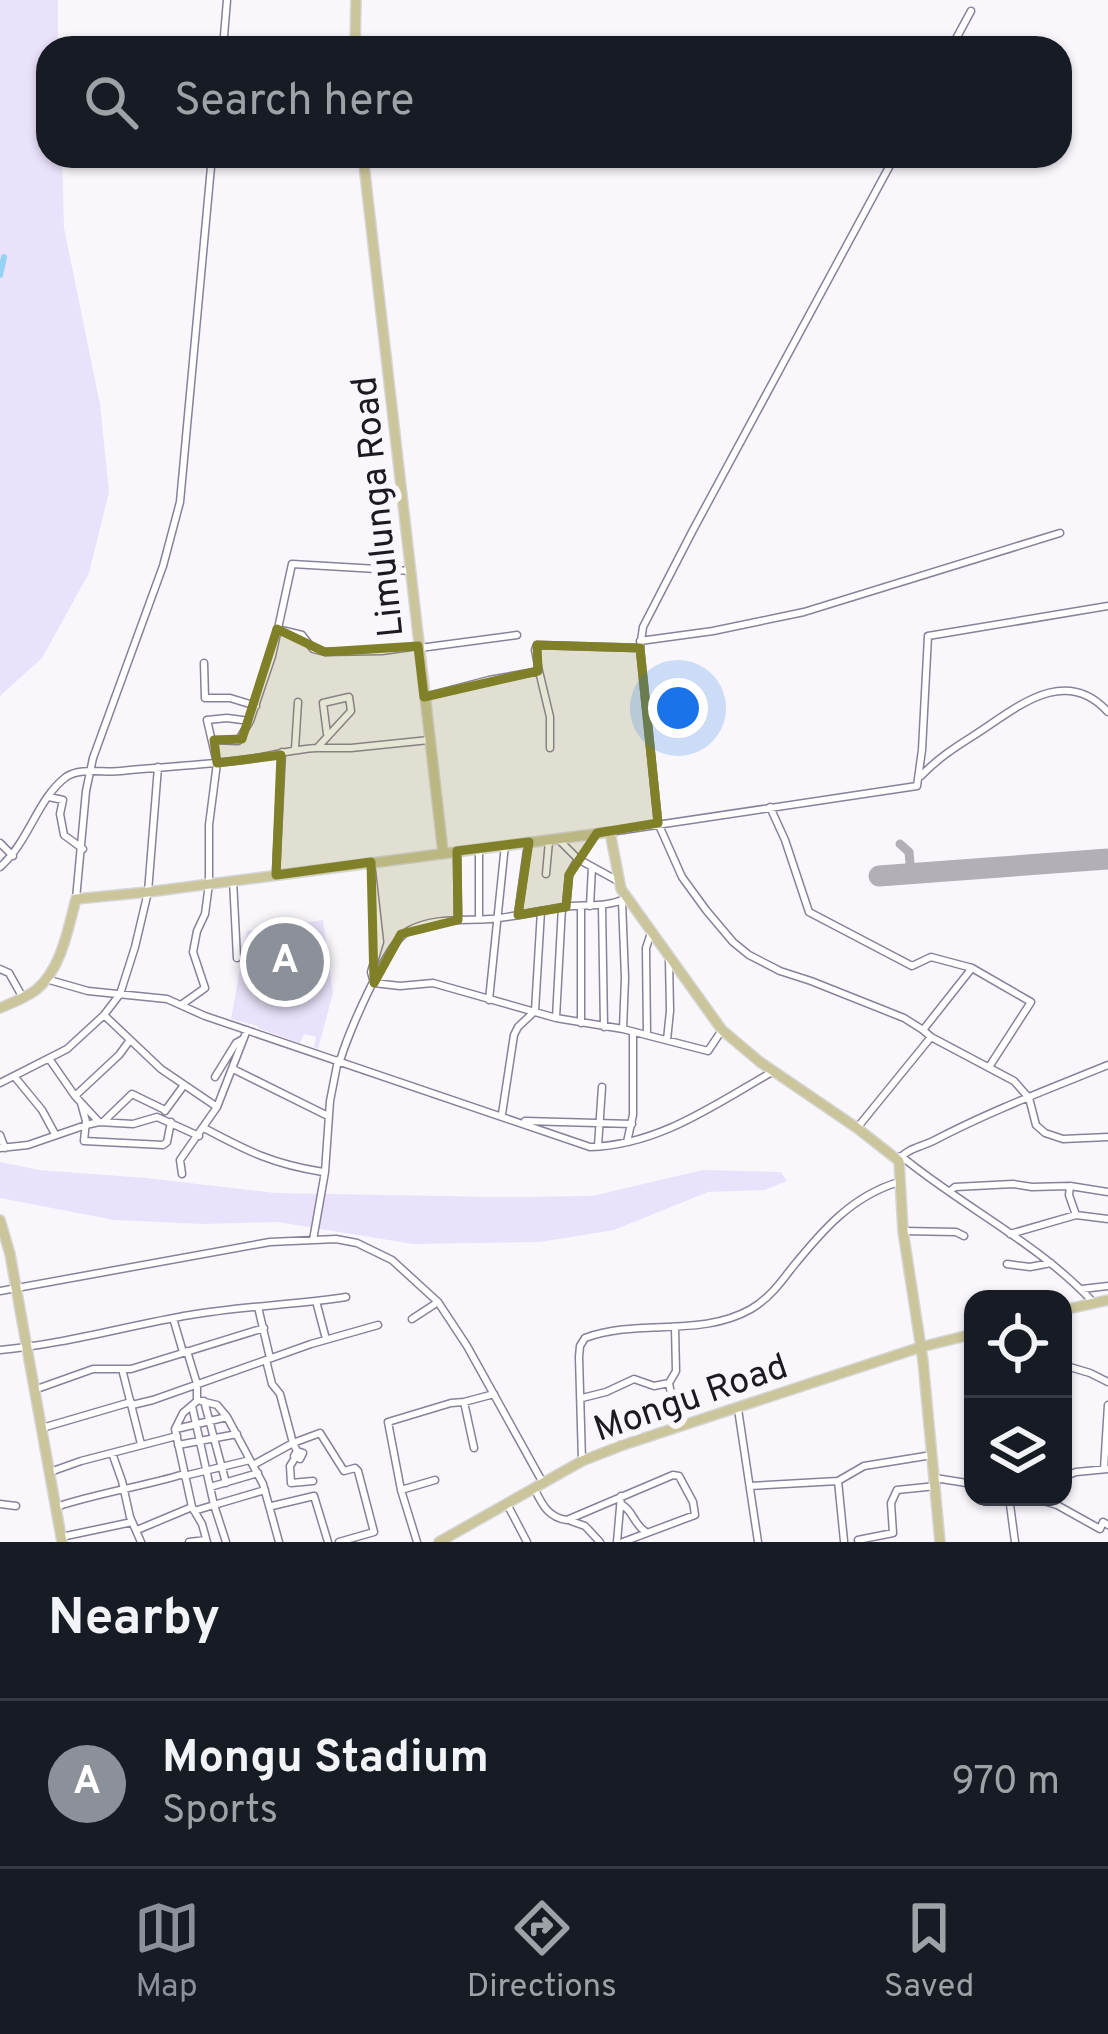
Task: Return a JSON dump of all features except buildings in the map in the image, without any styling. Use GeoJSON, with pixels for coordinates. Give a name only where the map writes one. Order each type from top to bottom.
{"type":"FeatureCollection","features":[{"type":"Feature","properties":{"kind":"main road"},"geometry":{"type":"LineString","coordinates":[[355,36],[356,0]]}},
{"type":"Feature","properties":{"kind":"main road","name":"Limulunga Road"},"geometry":{"type":"LineString","coordinates":[[364,168],[442,852]]}},
{"type":"Feature","properties":{"kind":"main road"},"geometry":{"type":"LineString","coordinates":[[0,1009],[46,979],[62,948],[76,899],[610,832],[624,900],[722,1030],[773,1072],[900,1158],[903,1231],[921,1347],[940,1542]]}},
{"type":"Feature","properties":{"kind":"main road"},"geometry":{"type":"LineString","coordinates":[[0,1220],[61,1539]]}},
{"type":"Feature","properties":{"kind":"main road"},"geometry":{"type":"LineString","coordinates":[[1072,1308],[1108,1300]]}},
{"type":"Feature","properties":{"kind":"main road","name":"Mongu Road"},"geometry":{"type":"LineString","coordinates":[[439,1542],[582,1461],[677,1426],[964,1336]]}},
{"type":"Feature","properties":{"kind":"street"},"geometry":{"type":"LineString","coordinates":[[224,36],[226,0]]}},
{"type":"Feature","properties":{"kind":"street"},"geometry":{"type":"LineString","coordinates":[[957,36],[970,11]]}},
{"type":"Feature","properties":{"kind":"street"},"geometry":{"type":"LineString","coordinates":[[76,899],[90,772],[163,566],[180,502],[211,168]]}},
{"type":"Feature","properties":{"kind":"street"},"geometry":{"type":"LineString","coordinates":[[889,168],[643,627],[640,645],[658,823],[682,877],[736,944],[780,971],[904,1018],[1014,1081],[1029,1098],[1036,1124],[1050,1136],[1108,1137]]}},
{"type":"Feature","properties":{"kind":"street"},"geometry":{"type":"LineString","coordinates":[[550,748],[550,717],[537,645],[640,645],[804,612],[1060,532]]}},
{"type":"Feature","properties":{"kind":"street"},"geometry":{"type":"LineString","coordinates":[[214,740],[238,741],[250,721],[292,564],[411,571]]}},
{"type":"Feature","properties":{"kind":"street"},"geometry":{"type":"LineString","coordinates":[[610,832],[917,786],[928,637],[1108,606]]}},
{"type":"Feature","properties":{"kind":"street"},"geometry":{"type":"LineString","coordinates":[[277,629],[302,635],[313,649],[326,652],[418,648],[517,635]]}},
{"type":"Feature","properties":{"kind":"street"},"geometry":{"type":"LineString","coordinates":[[181,1005],[205,988],[193,952],[205,917],[217,763],[207,720],[203,663]]}},
{"type":"Feature","properties":{"kind":"street"},"geometry":{"type":"LineString","coordinates":[[424,697],[539,671]]}},
{"type":"Feature","properties":{"kind":"street"},"geometry":{"type":"LineString","coordinates":[[918,779],[958,744],[1015,705],[1037,696],[1083,693],[1108,712]]}},
{"type":"Feature","properties":{"kind":"street"},"geometry":{"type":"LineString","coordinates":[[317,748],[351,711],[349,697],[323,703],[327,734]]}},
{"type":"Feature","properties":{"kind":"street"},"geometry":{"type":"LineString","coordinates":[[205,698],[230,698],[256,706]]}},
{"type":"Feature","properties":{"kind":"street"},"geometry":{"type":"LineString","coordinates":[[295,749],[298,702]]}},
{"type":"Feature","properties":{"kind":"street"},"geometry":{"type":"LineString","coordinates":[[207,720],[250,721]]}},
{"type":"Feature","properties":{"kind":"street"},"geometry":{"type":"LineString","coordinates":[[0,867],[13,856],[63,779],[75,772],[217,763],[295,749],[429,740]]}},
{"type":"Feature","properties":{"kind":"street"},"geometry":{"type":"LineString","coordinates":[[276,875],[282,752]]}},
{"type":"Feature","properties":{"kind":"street"},"geometry":{"type":"LineString","coordinates":[[0,1083],[75,1043],[120,994],[148,892],[158,766]]}},
{"type":"Feature","properties":{"kind":"street"},"geometry":{"type":"LineString","coordinates":[[50,797],[63,800],[64,835],[82,849]]}},
{"type":"Feature","properties":{"kind":"street"},"geometry":{"type":"LineString","coordinates":[[770,808],[809,912],[912,966],[931,957],[973,968],[1031,1002],[989,1067]]}},
{"type":"Feature","properties":{"kind":"street"},"geometry":{"type":"LineString","coordinates":[[547,874],[553,839],[618,881]]}},
{"type":"Feature","properties":{"kind":"street"},"geometry":{"type":"LineString","coordinates":[[0,843],[13,856]]}},
{"type":"Feature","properties":{"kind":"street"},"geometry":{"type":"LineString","coordinates":[[518,914],[528,843]]}},
{"type":"Feature","properties":{"kind":"street"},"geometry":{"type":"LineString","coordinates":[[489,1000],[505,845]]}},
{"type":"Feature","properties":{"kind":"street"},"geometry":{"type":"LineString","coordinates":[[479,848],[479,919]]}},
{"type":"Feature","properties":{"kind":"street"},"geometry":{"type":"LineString","coordinates":[[457,850],[458,920]]}},
{"type":"Feature","properties":{"kind":"street"},"geometry":{"type":"LineString","coordinates":[[556,1018],[564,907],[569,874],[578,859]]}},
{"type":"Feature","properties":{"kind":"street"},"geometry":{"type":"LineString","coordinates":[[370,862],[380,942],[371,972],[374,983]]}},
{"type":"Feature","properties":{"kind":"street"},"geometry":{"type":"LineString","coordinates":[[581,1023],[585,906],[592,867]]}},
{"type":"Feature","properties":{"kind":"street"},"geometry":{"type":"LineString","coordinates":[[233,880],[237,958]]}},
{"type":"Feature","properties":{"kind":"street"},"geometry":{"type":"LineString","coordinates":[[313,1240],[339,1060],[348,1032],[403,933],[421,925],[624,900],[623,1029]]}},
{"type":"Feature","properties":{"kind":"street"},"geometry":{"type":"LineString","coordinates":[[602,905],[604,1027]]}},
{"type":"Feature","properties":{"kind":"street"},"geometry":{"type":"LineString","coordinates":[[501,1115],[514,1035],[535,1011],[541,911]]}},
{"type":"Feature","properties":{"kind":"street"},"geometry":{"type":"LineString","coordinates":[[647,1034],[646,947],[651,933]]}},
{"type":"Feature","properties":{"kind":"street"},"geometry":{"type":"LineString","coordinates":[[667,1040],[670,958]]}},
{"type":"Feature","properties":{"kind":"street"},"geometry":{"type":"LineString","coordinates":[[923,1030],[973,968]]}},
{"type":"Feature","properties":{"kind":"street"},"geometry":{"type":"LineString","coordinates":[[0,969],[9,973],[23,998]]}},
{"type":"Feature","properties":{"kind":"street"},"geometry":{"type":"LineString","coordinates":[[46,979],[88,991],[151,996],[181,1005],[245,1035],[339,1060],[580,1144],[627,1142],[686,1123],[773,1072]]}},
{"type":"Feature","properties":{"kind":"street"},"geometry":{"type":"LineString","coordinates":[[374,983],[433,983],[556,1018],[647,1034],[708,1051],[722,1030]]}},
{"type":"Feature","properties":{"kind":"street"},"geometry":{"type":"LineString","coordinates":[[104,1015],[161,1069],[217,1106]]}},
{"type":"Feature","properties":{"kind":"street"},"geometry":{"type":"LineString","coordinates":[[627,1142],[632,1124],[633,1031]]}},
{"type":"Feature","properties":{"kind":"street"},"geometry":{"type":"LineString","coordinates":[[182,1174],[180,1160],[217,1106],[245,1035]]}},
{"type":"Feature","properties":{"kind":"street"},"geometry":{"type":"LineString","coordinates":[[215,1076],[245,1035]]}},
{"type":"Feature","properties":{"kind":"street"},"geometry":{"type":"LineString","coordinates":[[857,1128],[932,1037]]}},
{"type":"Feature","properties":{"kind":"street"},"geometry":{"type":"LineString","coordinates":[[78,1100],[130,1040]]}},
{"type":"Feature","properties":{"kind":"street"},"geometry":{"type":"LineString","coordinates":[[50,1060],[78,1100],[101,1122]]}},
{"type":"Feature","properties":{"kind":"street"},"geometry":{"type":"LineString","coordinates":[[1094,1303],[1051,1263],[900,1158],[905,1151],[977,1118],[1108,1065]]}},
{"type":"Feature","properties":{"kind":"street"},"geometry":{"type":"LineString","coordinates":[[233,1069],[328,1116]]}},
{"type":"Feature","properties":{"kind":"street"},"geometry":{"type":"LineString","coordinates":[[14,1076],[55,1134]]}},
{"type":"Feature","properties":{"kind":"street"},"geometry":{"type":"LineString","coordinates":[[0,1135],[2,1148],[28,1145],[101,1122],[133,1124],[161,1115],[184,1085]]}},
{"type":"Feature","properties":{"kind":"street"},"geometry":{"type":"LineString","coordinates":[[598,1146],[602,1087]]}},
{"type":"Feature","properties":{"kind":"street"},"geometry":{"type":"LineString","coordinates":[[101,1122],[132,1094],[199,1136]]}},
{"type":"Feature","properties":{"kind":"street"},"geometry":{"type":"LineString","coordinates":[[78,1100],[86,1125],[82,1140],[159,1145],[166,1142],[161,1115]]}},
{"type":"Feature","properties":{"kind":"street"},"geometry":{"type":"LineString","coordinates":[[522,1122],[632,1124]]}},
{"type":"Feature","properties":{"kind":"street"},"geometry":{"type":"LineString","coordinates":[[204,1128],[264,1159],[325,1172]]}},
{"type":"Feature","properties":{"kind":"street"},"geometry":{"type":"LineString","coordinates":[[582,1461],[580,1346],[585,1338],[630,1328],[706,1324],[734,1317],[763,1302],[834,1219],[902,1181]]}},
{"type":"Feature","properties":{"kind":"street"},"geometry":{"type":"LineString","coordinates":[[950,1191],[1003,1184],[1108,1192]]}},
{"type":"Feature","properties":{"kind":"street"},"geometry":{"type":"LineString","coordinates":[[1070,1186],[1076,1215]]}},
{"type":"Feature","properties":{"kind":"street"},"geometry":{"type":"LineString","coordinates":[[1010,1234],[1076,1215],[1108,1219]]}},
{"type":"Feature","properties":{"kind":"street"},"geometry":{"type":"LineString","coordinates":[[903,1231],[964,1236]]}},
{"type":"Feature","properties":{"kind":"street"},"geometry":{"type":"LineString","coordinates":[[0,1291],[252,1245],[336,1239],[373,1249],[438,1302],[494,1394],[548,1512],[585,1526],[599,1542]]}},
{"type":"Feature","properties":{"kind":"street"},"geometry":{"type":"LineString","coordinates":[[1007,1264],[1051,1263]]}},
{"type":"Feature","properties":{"kind":"street"},"geometry":{"type":"LineString","coordinates":[[1081,1289],[1108,1286]]}},
{"type":"Feature","properties":{"kind":"street"},"geometry":{"type":"LineString","coordinates":[[0,1350],[173,1318],[346,1297]]}},
{"type":"Feature","properties":{"kind":"street"},"geometry":{"type":"LineString","coordinates":[[316,1301],[326,1340]]}},
{"type":"Feature","properties":{"kind":"street"},"geometry":{"type":"LineString","coordinates":[[412,1319],[438,1302]]}},
{"type":"Feature","properties":{"kind":"street"},"geometry":{"type":"LineString","coordinates":[[257,1307],[272,1384],[280,1394],[295,1450],[291,1483],[313,1481]]}},
{"type":"Feature","properties":{"kind":"street"},"geometry":{"type":"LineString","coordinates":[[173,1318],[197,1384],[195,1424],[226,1542]]}},
{"type":"Feature","properties":{"kind":"street"},"geometry":{"type":"LineString","coordinates":[[41,1428],[197,1384],[377,1325]]}},
{"type":"Feature","properties":{"kind":"street"},"geometry":{"type":"LineString","coordinates":[[675,1327],[676,1371],[669,1384],[677,1426]]}},
{"type":"Feature","properties":{"kind":"street"},"geometry":{"type":"LineString","coordinates":[[34,1390],[93,1369],[122,1369],[264,1328]]}},
{"type":"Feature","properties":{"kind":"street"},"geometry":{"type":"LineString","coordinates":[[1072,1368],[1108,1382]]}},
{"type":"Feature","properties":{"kind":"street"},"geometry":{"type":"LineString","coordinates":[[122,1369],[141,1444]]}},
{"type":"Feature","properties":{"kind":"street"},"geometry":{"type":"LineString","coordinates":[[581,1398],[634,1379],[654,1386],[669,1384]]}},
{"type":"Feature","properties":{"kind":"street"},"geometry":{"type":"LineString","coordinates":[[417,1542],[388,1422],[494,1394]]}},
{"type":"Feature","properties":{"kind":"street"},"geometry":{"type":"LineString","coordinates":[[198,1402],[217,1405],[237,1434],[265,1490],[279,1542]]}},
{"type":"Feature","properties":{"kind":"street"},"geometry":{"type":"LineString","coordinates":[[198,1402],[209,1421],[226,1483]]}},
{"type":"Feature","properties":{"kind":"street"},"geometry":{"type":"LineString","coordinates":[[189,1542],[206,1541],[184,1475],[177,1421],[198,1402]]}},
{"type":"Feature","properties":{"kind":"street"},"geometry":{"type":"LineString","coordinates":[[464,1402],[474,1448]]}},
{"type":"Feature","properties":{"kind":"street"},"geometry":{"type":"LineString","coordinates":[[1072,1474],[1106,1469],[1108,1405]]}},
{"type":"Feature","properties":{"kind":"street"},"geometry":{"type":"LineString","coordinates":[[738,1407],[758,1542]]}},
{"type":"Feature","properties":{"kind":"street"},"geometry":{"type":"LineString","coordinates":[[177,1437],[195,1424],[227,1417]]}},
{"type":"Feature","properties":{"kind":"street"},"geometry":{"type":"LineString","coordinates":[[210,1487],[295,1450],[320,1433],[344,1471],[358,1471],[374,1532],[339,1542]]}},
{"type":"Feature","properties":{"kind":"street"},"geometry":{"type":"LineString","coordinates":[[50,1472],[141,1444],[237,1434]]}},
{"type":"Feature","properties":{"kind":"street"},"geometry":{"type":"LineString","coordinates":[[112,1453],[141,1542]]}},
{"type":"Feature","properties":{"kind":"street"},"geometry":{"type":"LineString","coordinates":[[750,1486],[838,1481],[864,1466],[933,1455]]}},
{"type":"Feature","properties":{"kind":"street"},"geometry":{"type":"LineString","coordinates":[[56,1507],[222,1466],[254,1466]]}},
{"type":"Feature","properties":{"kind":"street"},"geometry":{"type":"LineString","coordinates":[[567,1520],[673,1474],[684,1481],[695,1515],[620,1542],[621,1500]]}},
{"type":"Feature","properties":{"kind":"street"},"geometry":{"type":"LineString","coordinates":[[838,1481],[841,1541],[892,1534],[892,1499],[897,1490],[953,1479],[964,1482]]}},
{"type":"Feature","properties":{"kind":"street"},"geometry":{"type":"LineString","coordinates":[[401,1490],[435,1480]]}},
{"type":"Feature","properties":{"kind":"street"},"geometry":{"type":"LineString","coordinates":[[61,1539],[134,1526],[265,1490]]}},
{"type":"Feature","properties":{"kind":"street"},"geometry":{"type":"LineString","coordinates":[[270,1507],[314,1496],[328,1542]]}},
{"type":"Feature","properties":{"kind":"street"},"geometry":{"type":"LineString","coordinates":[[621,1500],[649,1533]]}},
{"type":"Feature","properties":{"kind":"street"},"geometry":{"type":"LineString","coordinates":[[0,1504],[16,1506]]}},
{"type":"Feature","properties":{"kind":"street"},"geometry":{"type":"LineString","coordinates":[[507,1504],[526,1542]]}},
{"type":"Feature","properties":{"kind":"street"},"geometry":{"type":"LineString","coordinates":[[1010,1506],[1016,1542]]}},
{"type":"Feature","properties":{"kind":"street"},"geometry":{"type":"LineString","coordinates":[[1061,1506],[1100,1529],[1102,1522],[1108,1525]]}},
{"type":"Feature","properties":{"kind":"street"},"geometry":{"type":"LineString","coordinates":[[514,1542],[522,1532]]}},
{"type":"Feature","properties":{"kind":"highlighted area"},"geometry":{"type":"Polygon","coordinates":[[[277,629],[325,652],[418,646],[424,697],[538,671],[537,645],[640,648],[658,823],[597,833],[569,875],[566,907],[518,915],[529,842],[457,851],[458,920],[401,934],[374,983],[371,862],[276,875],[281,755],[217,763],[214,740],[242,739],[277,629]]]}},
{"type":"Feature","properties":{"kind":"shaded area"},"geometry":{"type":"Polygon","coordinates":[[[0,0],[58,0],[58,36],[36,36],[36,168],[62,168],[64,228],[100,404],[109,492],[89,573],[42,658],[0,696],[0,0]]]}},
{"type":"Feature","properties":{"kind":"shaded area"},"geometry":{"type":"Polygon","coordinates":[[[323,920],[333,993],[318,1049],[314,1047],[316,1037],[304,1034],[300,1043],[231,1019],[247,931],[323,920]]]}},
{"type":"Feature","properties":{"kind":"shaded area"},"geometry":{"type":"Polygon","coordinates":[[[0,1162],[275,1193],[592,1196],[703,1170],[781,1172],[787,1181],[765,1190],[708,1192],[614,1230],[540,1242],[413,1244],[278,1222],[114,1220],[0,1198],[0,1162]]]}},
{"type":"Feature","properties":{"kind":"waterway"},"geometry":{"type":"LineString","coordinates":[[0,275],[4,257]]}},
{"type":"Feature","properties":{"kind":"taxiway"},"geometry":{"type":"LineString","coordinates":[[900,844],[909,852],[911,874]]}},
{"type":"Feature","properties":{"kind":"runway"},"geometry":{"type":"LineString","coordinates":[[879,876],[1108,859]]}},
{"type":"Feature","properties":{"kind":"place","name":"Mongu Stadium"},"geometry":{"type":"Point","coordinates":[285,962]}}]}
